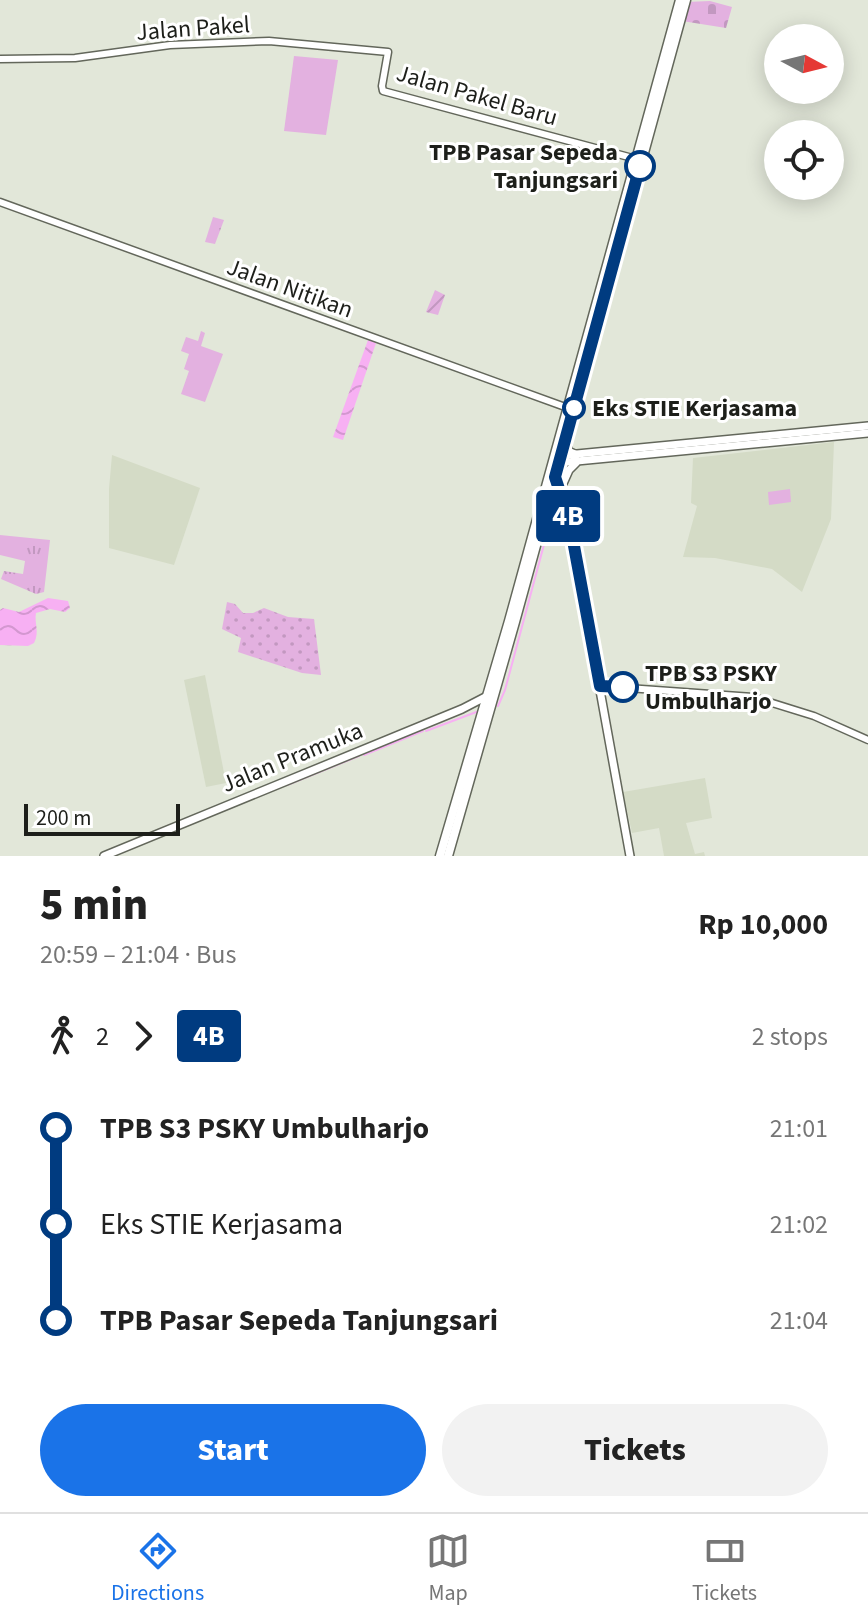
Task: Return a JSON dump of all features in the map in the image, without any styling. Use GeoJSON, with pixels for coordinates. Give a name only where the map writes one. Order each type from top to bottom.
{"type":"FeatureCollection","features":[{"type":"Feature","properties":{"kind":"main road"},"geometry":{"type":"LineString","coordinates":[[512,622],[546,510],[568,408],[683,0]]}},
{"type":"Feature","properties":{"kind":"main road"},"geometry":{"type":"LineString","coordinates":[[448,856],[555,465],[565,442],[639,159]]}},
{"type":"Feature","properties":{"kind":"main road"},"geometry":{"type":"LineString","coordinates":[[758,441],[868,426]]}},
{"type":"Feature","properties":{"kind":"main road"},"geometry":{"type":"LineString","coordinates":[[555,465],[576,459],[673,449],[868,433]]}},
{"type":"Feature","properties":{"kind":"main road"},"geometry":{"type":"LineString","coordinates":[[565,442],[576,459]]}},
{"type":"Feature","properties":{"kind":"main road"},"geometry":{"type":"LineString","coordinates":[[561,489],[563,479],[576,459]]}},
{"type":"Feature","properties":{"kind":"main road"},"geometry":{"type":"LineString","coordinates":[[555,465],[566,507],[630,856]]}},
{"type":"Feature","properties":{"kind":"main road"},"geometry":{"type":"LineString","coordinates":[[546,510],[559,505],[566,507]]}},
{"type":"Feature","properties":{"kind":"main road"},"geometry":{"type":"LineString","coordinates":[[440,856],[491,695]]}},
{"type":"Feature","properties":{"kind":"main road","name":"Jalan Pramuka"},"geometry":{"type":"LineString","coordinates":[[104,856],[491,695]]}},
{"type":"Feature","properties":{"kind":"street","name":"Jalan Pakel"},"geometry":{"type":"LineString","coordinates":[[0,59],[75,58],[154,46],[260,41],[388,52]]}},
{"type":"Feature","properties":{"kind":"street","name":"Jalan Pakel Baru"},"geometry":{"type":"LineString","coordinates":[[388,52],[383,91],[639,159]]}},
{"type":"Feature","properties":{"kind":"street","name":"Jalan Nitikan"},"geometry":{"type":"LineString","coordinates":[[0,202],[568,408]]}},
{"type":"Feature","properties":{"kind":"street"},"geometry":{"type":"LineString","coordinates":[[600,686],[753,697],[814,716],[868,740]]}},
{"type":"Feature","properties":{"kind":"shaded area"},"geometry":{"type":"Polygon","coordinates":[[[834,442],[831,519],[802,592],[772,569],[715,558],[683,557],[697,506],[691,503],[693,458],[834,442]]]}},
{"type":"Feature","properties":{"kind":"shaded area"},"geometry":{"type":"Polygon","coordinates":[[[112,455],[200,488],[174,565],[109,548],[112,455]]]}},
{"type":"Feature","properties":{"kind":"shaded area"},"geometry":{"type":"Polygon","coordinates":[[[205,675],[226,783],[206,787],[184,680],[205,675]]]}},
{"type":"Feature","properties":{"kind":"shaded area"},"geometry":{"type":"Polygon","coordinates":[[[705,778],[712,818],[686,823],[695,854],[704,852],[705,856],[664,856],[659,828],[632,833],[623,792],[705,778]]]}},
{"type":"Feature","properties":{"kind":"green space"},"geometry":{"type":"Polygon","coordinates":[[[710,1],[732,7],[726,28],[682,21],[686,2],[710,1]]]}},
{"type":"Feature","properties":{"kind":"green space"},"geometry":{"type":"Polygon","coordinates":[[[294,56],[338,60],[326,135],[284,131],[294,56]]]}},
{"type":"Feature","properties":{"kind":"green space"},"geometry":{"type":"Polygon","coordinates":[[[213,217],[224,220],[215,244],[205,242],[213,217]]]}},
{"type":"Feature","properties":{"kind":"green space"},"geometry":{"type":"Polygon","coordinates":[[[435,290],[445,295],[438,315],[426,312],[435,290]]]}},
{"type":"Feature","properties":{"kind":"green space"},"geometry":{"type":"Polygon","coordinates":[[[201,331],[205,333],[201,346],[223,354],[205,402],[181,394],[189,371],[184,369],[189,354],[181,351],[186,337],[198,341],[201,331]]]}},
{"type":"Feature","properties":{"kind":"green space"},"geometry":{"type":"Polygon","coordinates":[[[790,489],[791,502],[769,505],[768,492],[790,489]]]}},
{"type":"Feature","properties":{"kind":"green space"},"geometry":{"type":"Polygon","coordinates":[[[0,535],[50,540],[44,592],[36,594],[1,579],[4,571],[23,574],[25,561],[0,555],[0,535]]]}},
{"type":"Feature","properties":{"kind":"green space"},"geometry":{"type":"Polygon","coordinates":[[[227,602],[235,604],[243,613],[264,608],[288,617],[314,619],[321,675],[302,673],[238,652],[241,638],[222,629],[227,602]]]}},
{"type":"Feature","properties":{"kind":"water"},"geometry":{"type":"Polygon","coordinates":[[[368,340],[376,343],[343,440],[333,437],[368,340]]]}},
{"type":"Feature","properties":{"kind":"water"},"geometry":{"type":"Polygon","coordinates":[[[48,598],[68,601],[70,608],[65,612],[50,609],[36,613],[37,635],[34,643],[28,646],[0,645],[0,610],[19,612],[48,598]]]}},
{"type":"Feature","properties":{"kind":"waterway"},"geometry":{"type":"LineString","coordinates":[[498,706],[553,511]]}},
{"type":"Feature","properties":{"kind":"waterway"},"geometry":{"type":"LineString","coordinates":[[426,731],[479,711]]}},
{"type":"Feature","properties":{"kind":"waterway"},"geometry":{"type":"LineString","coordinates":[[364,755],[423,731]]}},
{"type":"Feature","properties":{"kind":"waterway"},"geometry":{"type":"LineString","coordinates":[[287,785],[359,756]]}},
{"type":"Feature","properties":{"kind":"bus line","name":"4B"},"geometry":{"type":"LineString","coordinates":[[623,687],[600,686],[569,519],[555,477],[640,166]]}},
{"type":"Feature","properties":{"kind":"place","name":"TPB Pasar Sepeda Tanjungsari"},"geometry":{"type":"Point","coordinates":[640,166]}},
{"type":"Feature","properties":{"kind":"place","name":"Eks STIE Kerjasama"},"geometry":{"type":"Point","coordinates":[574,408]}},
{"type":"Feature","properties":{"kind":"place","name":"TPB S3 PSKY Umbulharjo"},"geometry":{"type":"Point","coordinates":[623,687]}}]}
